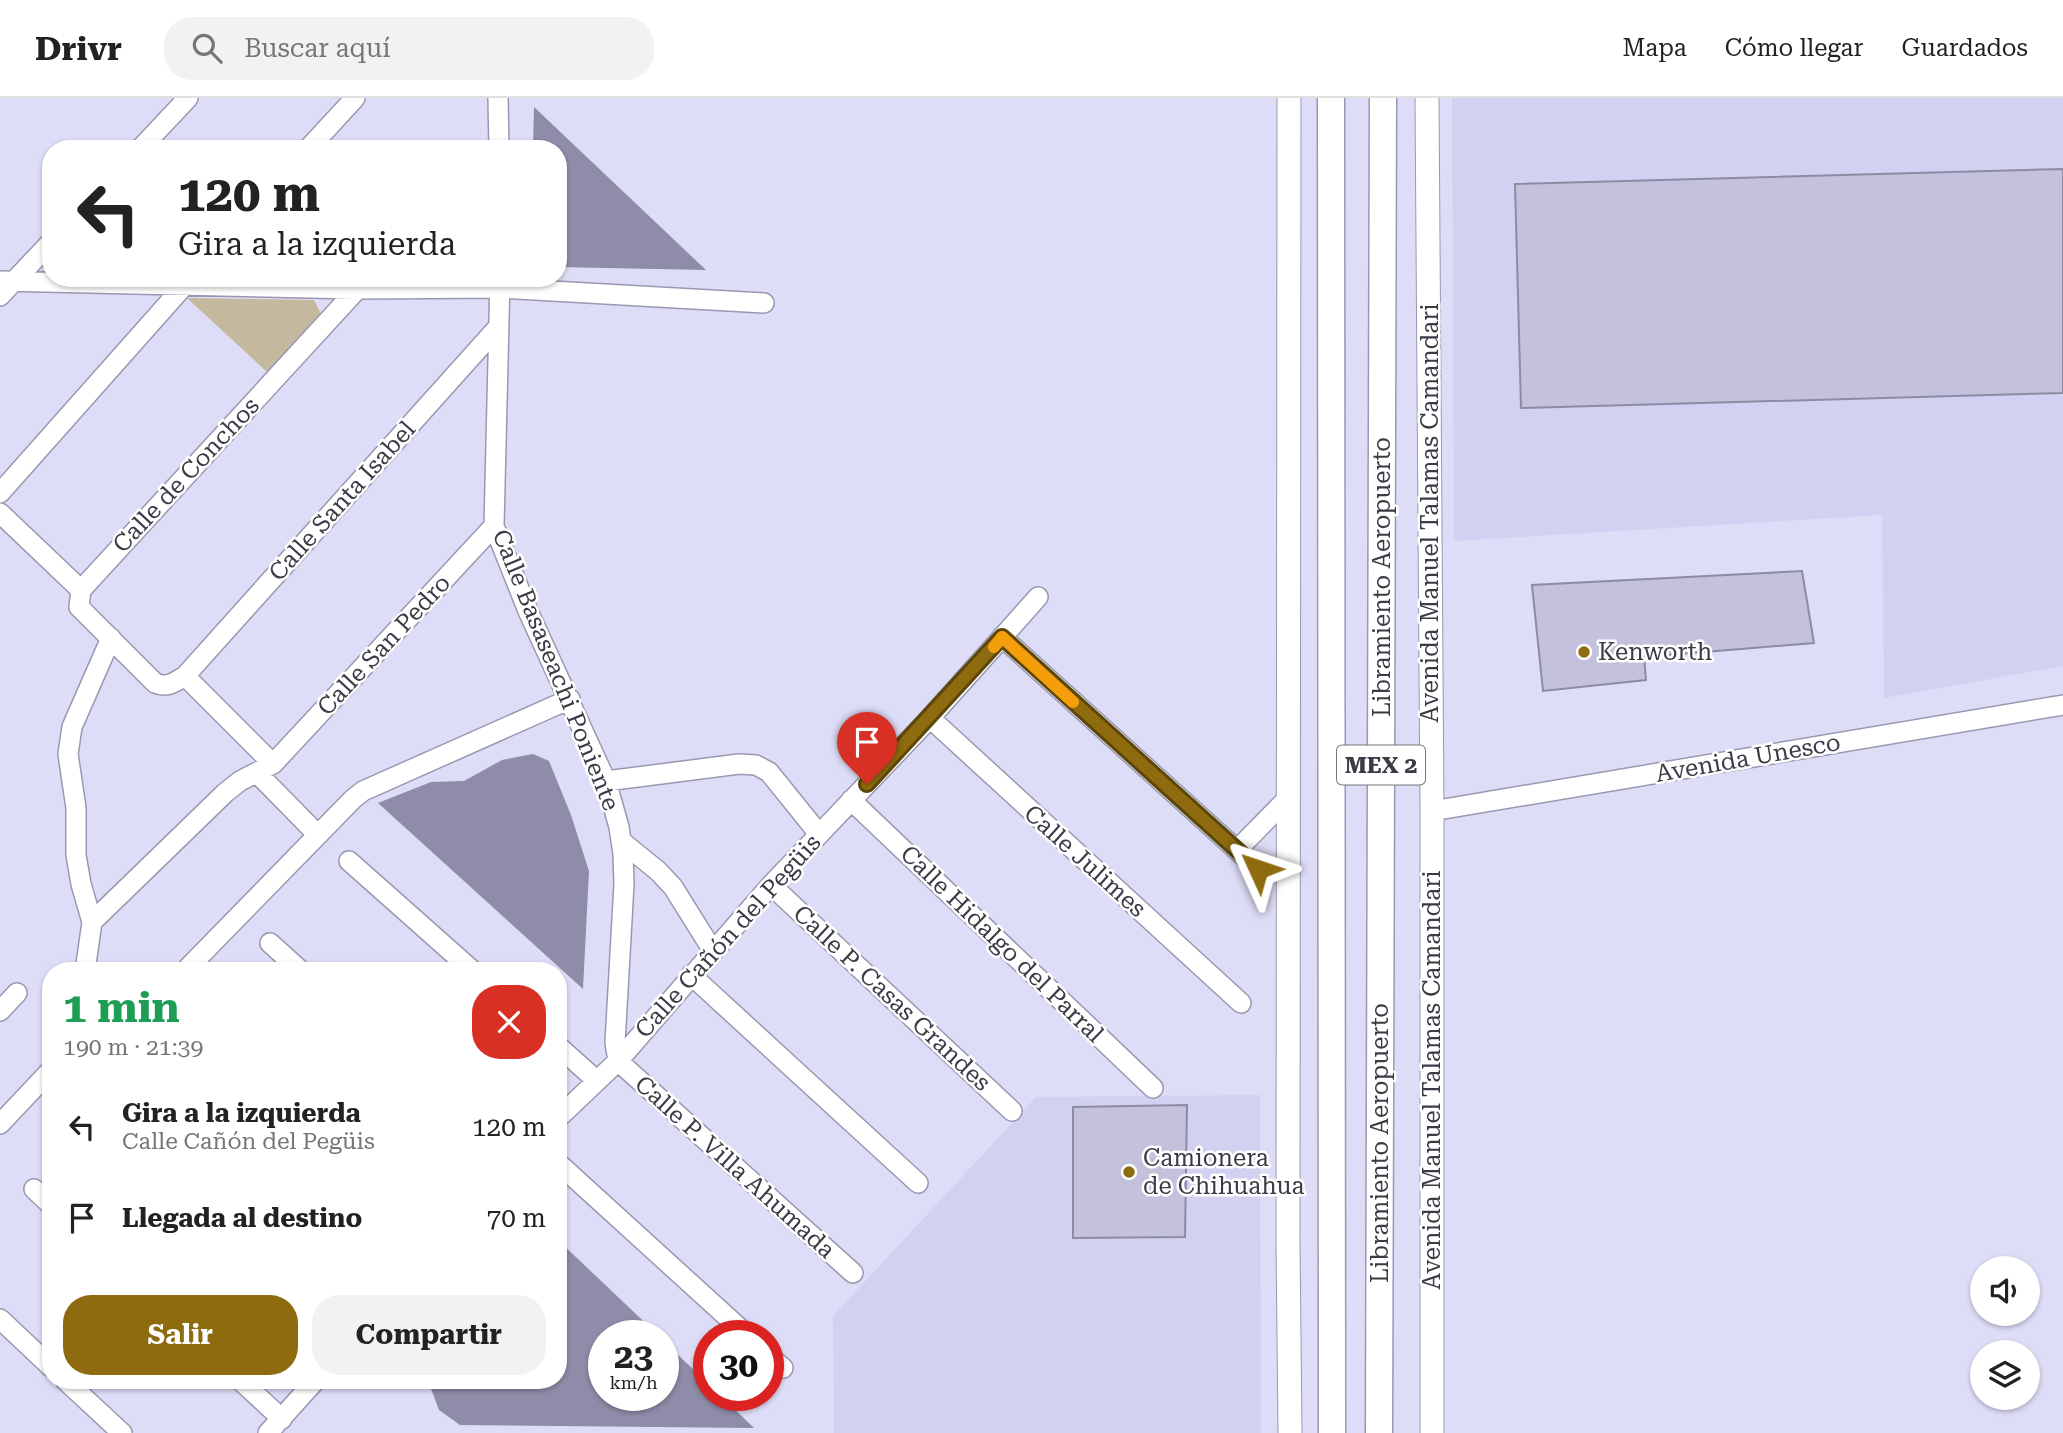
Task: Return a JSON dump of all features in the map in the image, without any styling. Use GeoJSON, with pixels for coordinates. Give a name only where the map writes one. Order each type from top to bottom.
{"type":"FeatureCollection","features":[{"type":"Feature","properties":{"kind":"highway","name":"Libramiento Aeropuerto"},"geometry":{"type":"LineString","coordinates":[[1331,98],[1332,1433]]}},
{"type":"Feature","properties":{"kind":"highway","name":"Libramiento Aeropuerto"},"geometry":{"type":"LineString","coordinates":[[1379,1433],[1383,98]]}},
{"type":"Feature","properties":{"kind":"highway"},"geometry":{"type":"LineString","coordinates":[[1383,181],[1399,98]]}},
{"type":"Feature","properties":{"kind":"highway"},"geometry":{"type":"LineString","coordinates":[[1323,1433],[1331,1361]]}},
{"type":"Feature","properties":{"kind":"main road"},"geometry":{"type":"LineString","coordinates":[[1289,98],[1290,1433]]}},
{"type":"Feature","properties":{"kind":"main road","name":"Avenida Manuel Talamas Camandari"},"geometry":{"type":"LineString","coordinates":[[1427,98],[1432,811],[1432,1433]]}},
{"type":"Feature","properties":{"kind":"street"},"geometry":{"type":"LineString","coordinates":[[148,140],[188,98]]}},
{"type":"Feature","properties":{"kind":"street"},"geometry":{"type":"LineString","coordinates":[[317,140],[355,98]]}},
{"type":"Feature","properties":{"kind":"street"},"geometry":{"type":"LineString","coordinates":[[496,140],[498,98]]}},
{"type":"Feature","properties":{"kind":"street"},"geometry":{"type":"LineString","coordinates":[[0,296],[7,281],[42,250]]}},
{"type":"Feature","properties":{"kind":"street"},"geometry":{"type":"LineString","coordinates":[[7,281],[42,281]]}},
{"type":"Feature","properties":{"kind":"street"},"geometry":{"type":"LineString","coordinates":[[0,493],[183,287]]}},
{"type":"Feature","properties":{"kind":"street","name":"Calle de Conchos"},"geometry":{"type":"LineString","coordinates":[[81,590],[358,287]]}},
{"type":"Feature","properties":{"kind":"street","name":"Calle Basaseachi Poniente"},"geometry":{"type":"LineString","coordinates":[[500,287],[494,526],[528,611],[606,782],[621,841],[624,884],[615,1043],[618,1062]]}},
{"type":"Feature","properties":{"kind":"street"},"geometry":{"type":"LineString","coordinates":[[553,287],[764,303]]}},
{"type":"Feature","properties":{"kind":"street","name":"Calle Santa Isabel"},"geometry":{"type":"LineString","coordinates":[[184,676],[499,326]]}},
{"type":"Feature","properties":{"kind":"street"},"geometry":{"type":"LineString","coordinates":[[0,514],[81,590],[79,607],[155,683],[171,685],[184,676],[318,835]]}},
{"type":"Feature","properties":{"kind":"street","name":"Calle San Pedro"},"geometry":{"type":"LineString","coordinates":[[92,922],[225,793],[240,781],[265,769],[494,526]]}},
{"type":"Feature","properties":{"kind":"street","name":"Calle Cañón del Pegüis"},"geometry":{"type":"LineString","coordinates":[[567,1109],[618,1062],[771,885],[930,718],[1038,597]]}},
{"type":"Feature","properties":{"kind":"street"},"geometry":{"type":"LineString","coordinates":[[1002,637],[1258,869]]}},
{"type":"Feature","properties":{"kind":"street"},"geometry":{"type":"LineString","coordinates":[[86,962],[92,922],[76,855],[76,808],[68,754],[72,727],[111,638]]}},
{"type":"Feature","properties":{"kind":"street"},"geometry":{"type":"LineString","coordinates":[[195,962],[363,791],[570,699]]}},
{"type":"Feature","properties":{"kind":"street","name":"Avenida Unesco"},"geometry":{"type":"LineString","coordinates":[[1432,811],[2063,705]]}},
{"type":"Feature","properties":{"kind":"street","name":"Calle Julimes"},"geometry":{"type":"LineString","coordinates":[[930,718],[1241,1003]]}},
{"type":"Feature","properties":{"kind":"street"},"geometry":{"type":"LineString","coordinates":[[606,782],[739,764],[756,765],[769,772],[820,834]]}},
{"type":"Feature","properties":{"kind":"street"},"geometry":{"type":"LineString","coordinates":[[1237,850],[1288,798]]}},
{"type":"Feature","properties":{"kind":"street","name":"Calle Hidalgo del Parral"},"geometry":{"type":"LineString","coordinates":[[851,800],[1153,1088]]}},
{"type":"Feature","properties":{"kind":"street"},"geometry":{"type":"LineString","coordinates":[[621,841],[673,887],[713,951]]}},
{"type":"Feature","properties":{"kind":"street"},"geometry":{"type":"LineString","coordinates":[[349,861],[463,962]]}},
{"type":"Feature","properties":{"kind":"street","name":"Calle P. Casas Grandes"},"geometry":{"type":"LineString","coordinates":[[771,885],[1012,1111]]}},
{"type":"Feature","properties":{"kind":"street"},"geometry":{"type":"LineString","coordinates":[[270,943],[291,962]]}},
{"type":"Feature","properties":{"kind":"street"},"geometry":{"type":"LineString","coordinates":[[691,975],[918,1183]]}},
{"type":"Feature","properties":{"kind":"street"},"geometry":{"type":"LineString","coordinates":[[0,1011],[17,993]]}},
{"type":"Feature","properties":{"kind":"street"},"geometry":{"type":"LineString","coordinates":[[567,1054],[596,1080]]}},
{"type":"Feature","properties":{"kind":"street","name":"Calle P. Villa Ahumada"},"geometry":{"type":"LineString","coordinates":[[618,1062],[853,1273]]}},
{"type":"Feature","properties":{"kind":"street"},"geometry":{"type":"LineString","coordinates":[[0,1124],[42,1080]]}},
{"type":"Feature","properties":{"kind":"street"},"geometry":{"type":"LineString","coordinates":[[567,1171],[731,1320]]}},
{"type":"Feature","properties":{"kind":"street"},"geometry":{"type":"LineString","coordinates":[[34,1189],[42,1197]]}},
{"type":"Feature","properties":{"kind":"street"},"geometry":{"type":"LineString","coordinates":[[0,1319],[42,1359]]}},
{"type":"Feature","properties":{"kind":"street"},"geometry":{"type":"LineString","coordinates":[[75,1389],[122,1433]]}},
{"type":"Feature","properties":{"kind":"street"},"geometry":{"type":"LineString","coordinates":[[247,1389],[275,1426],[308,1389]]}},
{"type":"Feature","properties":{"kind":"shaded area"},"geometry":{"type":"Polygon","coordinates":[[[1452,98],[2063,98],[2063,666],[1884,698],[1882,515],[1454,541],[1452,98]]]}},
{"type":"Feature","properties":{"kind":"shaded area"},"geometry":{"type":"Polygon","coordinates":[[[534,107],[706,270],[567,267],[567,140],[533,140],[534,107]]]}},
{"type":"Feature","properties":{"kind":"shaded area"},"geometry":{"type":"Polygon","coordinates":[[[187,298],[314,300],[321,314],[267,372],[187,298]]]}},
{"type":"Feature","properties":{"kind":"shaded area"},"geometry":{"type":"Polygon","coordinates":[[[533,754],[549,761],[571,815],[589,871],[583,989],[567,974],[567,962],[553,962],[378,803],[431,782],[464,781],[502,760],[533,754]]]}},
{"type":"Feature","properties":{"kind":"shaded area"},"geometry":{"type":"Polygon","coordinates":[[[1260,1095],[1261,1433],[834,1433],[833,1316],[1036,1097],[1260,1095]]]}},
{"type":"Feature","properties":{"kind":"shaded area"},"geometry":{"type":"Polygon","coordinates":[[[567,1249],[642,1320],[588,1320],[588,1411],[679,1411],[679,1356],[693,1369],[693,1411],[736,1411],[754,1428],[460,1425],[439,1410],[431,1389],[567,1389],[567,1249]]]}},
{"type":"Feature","properties":{"kind":"building"},"geometry":{"type":"Polygon","coordinates":[[[2063,169],[2063,393],[1521,408],[1515,184],[2063,169]]]}},
{"type":"Feature","properties":{"kind":"building"},"geometry":{"type":"Polygon","coordinates":[[[1802,571],[1814,643],[1644,657],[1646,680],[1543,691],[1532,585],[1802,571]]]}},
{"type":"Feature","properties":{"kind":"building","name":"Camionera de Chihuahua"},"geometry":{"type":"Polygon","coordinates":[[[1187,1105],[1185,1237],[1073,1238],[1073,1107],[1187,1105]]]}},
{"type":"Feature","properties":{"kind":"slow traffic"},"geometry":{"type":"LineString","coordinates":[[994,647],[1002,637],[1073,702]]}},
{"type":"Feature","properties":{"kind":"place","name":"Kenworth"},"geometry":{"type":"Point","coordinates":[1584,652]}},
{"type":"Feature","properties":{"kind":"place","name":"Camionera de Chihuahua"},"geometry":{"type":"Point","coordinates":[1129,1172]}},
{"type":"Feature","properties":{"kind":"route"},"geometry":{"type":"LineString","coordinates":[[867,784],[1002,637],[1258,869]]}}]}
